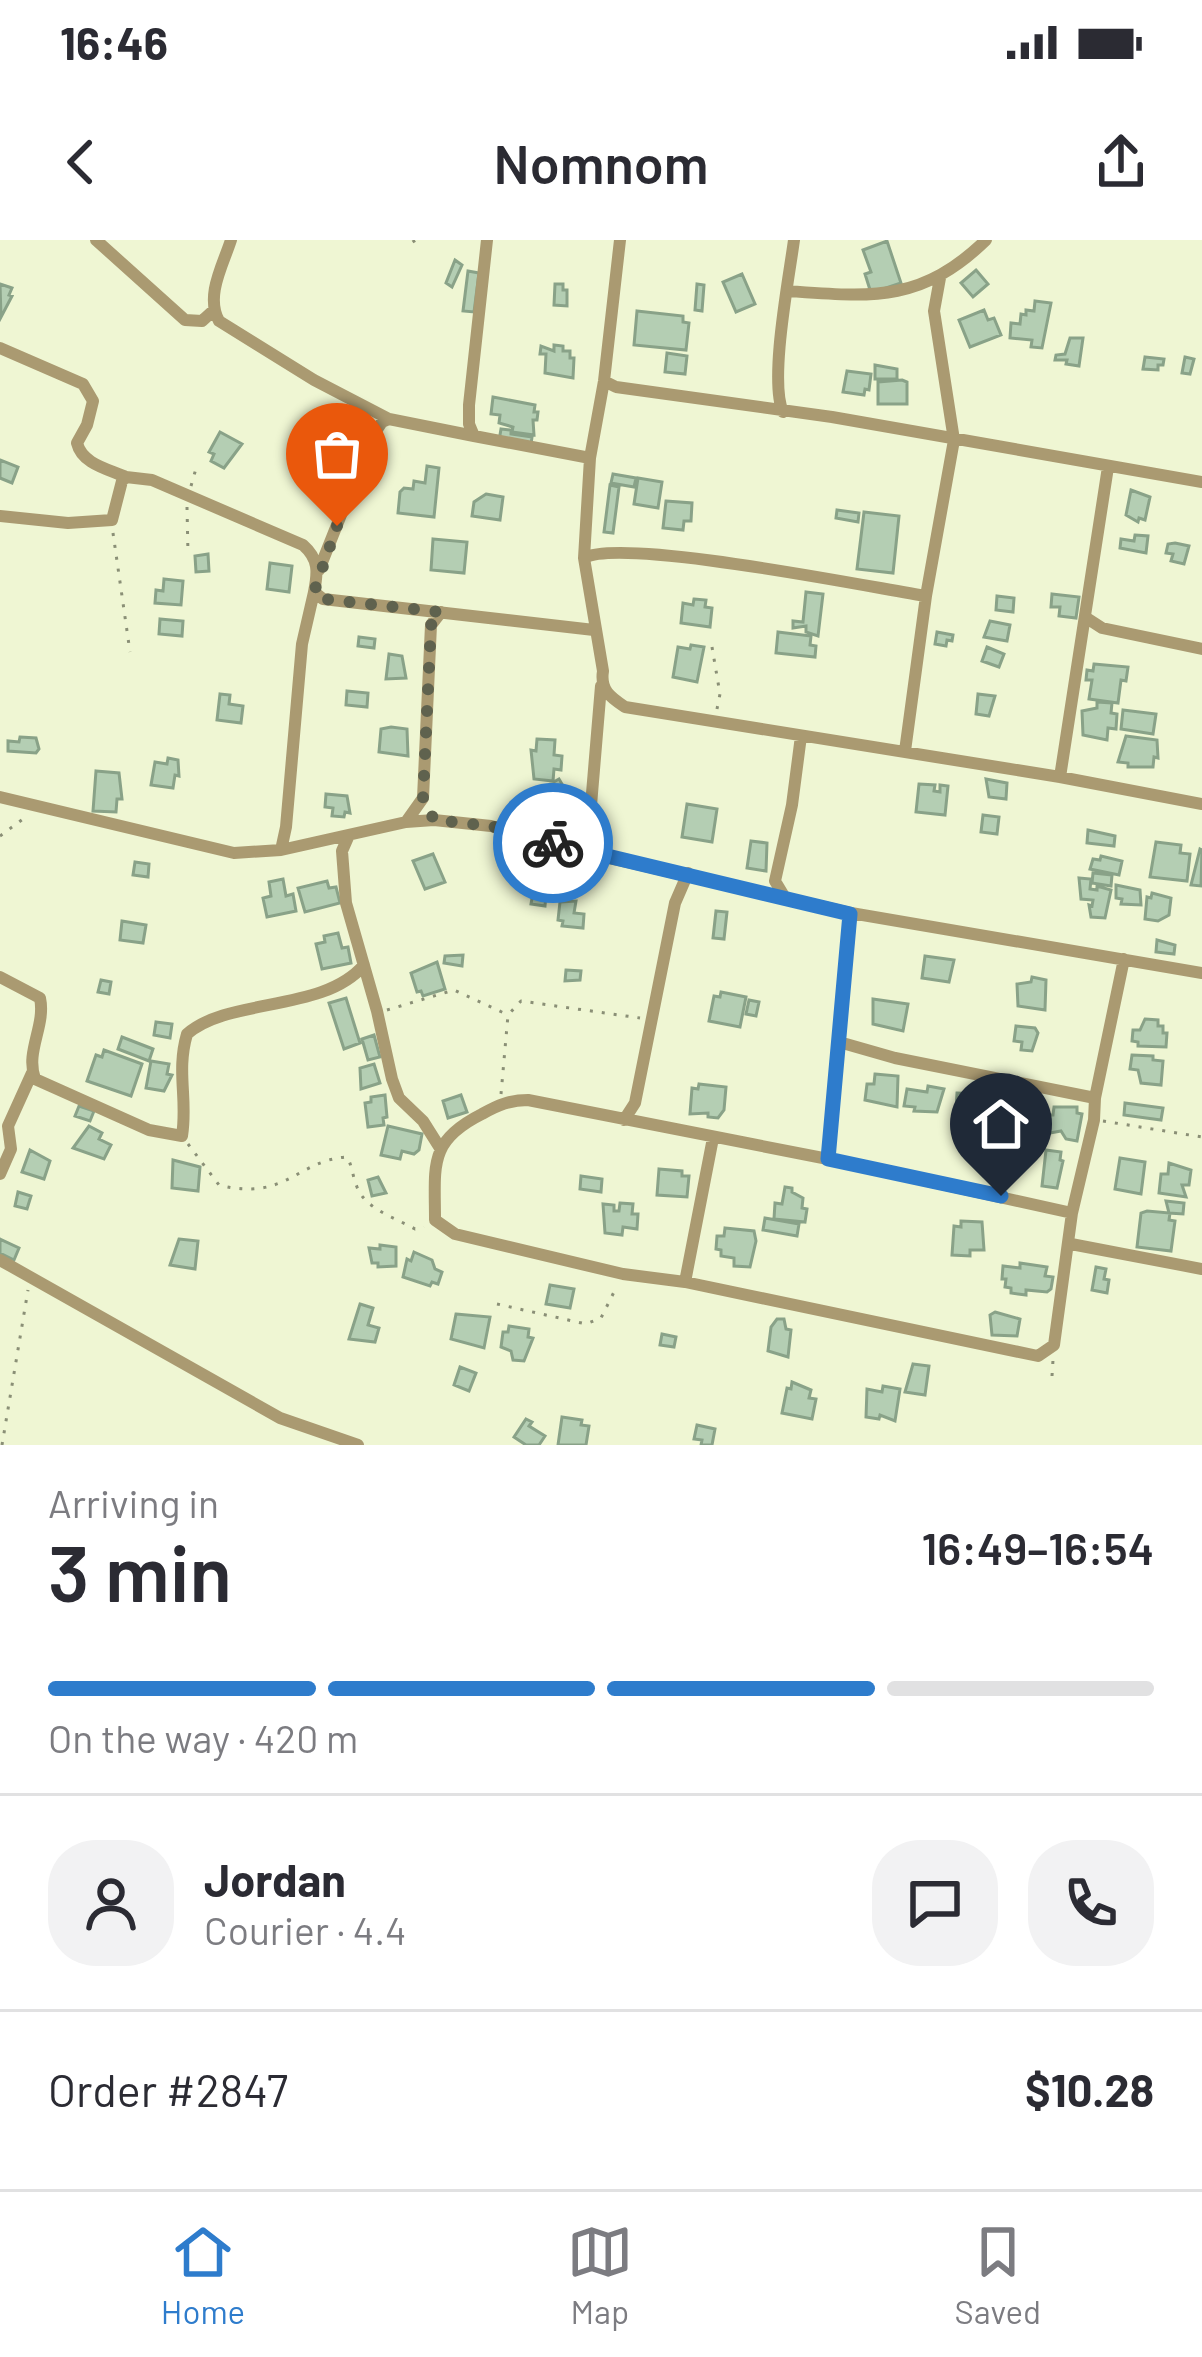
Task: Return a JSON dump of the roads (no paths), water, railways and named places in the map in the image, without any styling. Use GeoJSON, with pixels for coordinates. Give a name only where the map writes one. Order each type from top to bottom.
{"type":"FeatureCollection","features":[{"type":"Feature","properties":{"kind":"street"},"geometry":{"type":"LineString","coordinates":[[97,240],[185,320],[202,321],[213,311]]}},
{"type":"Feature","properties":{"kind":"street"},"geometry":{"type":"LineString","coordinates":[[231,240],[213,296],[213,311],[228,329],[389,419],[590,458]]}},
{"type":"Feature","properties":{"kind":"street"},"geometry":{"type":"LineString","coordinates":[[474,436],[469,405],[487,240]]}},
{"type":"Feature","properties":{"kind":"street"},"geometry":{"type":"LineString","coordinates":[[587,853],[603,671],[584,558],[590,458],[620,240]]}},
{"type":"Feature","properties":{"kind":"street"},"geometry":{"type":"LineString","coordinates":[[783,412],[778,402],[779,379],[794,240]]}},
{"type":"Feature","properties":{"kind":"street"},"geometry":{"type":"LineString","coordinates":[[788,291],[856,296],[923,286],[986,240]]}},
{"type":"Feature","properties":{"kind":"street"},"geometry":{"type":"LineString","coordinates":[[905,751],[954,440],[934,311],[940,278]]}},
{"type":"Feature","properties":{"kind":"street"},"geometry":{"type":"LineString","coordinates":[[0,348],[83,384],[93,401],[76,443],[85,458],[126,477],[152,480],[303,544],[319,570]]}},
{"type":"Feature","properties":{"kind":"street"},"geometry":{"type":"LineString","coordinates":[[604,381],[616,387],[1202,482]]}},
{"type":"Feature","properties":{"kind":"street"},"geometry":{"type":"LineString","coordinates":[[281,850],[302,644],[319,570],[372,437],[389,419]]}},
{"type":"Feature","properties":{"kind":"street"},"geometry":{"type":"LineString","coordinates":[[934,437],[948,421]]}},
{"type":"Feature","properties":{"kind":"street"},"geometry":{"type":"LineString","coordinates":[[1060,777],[1108,467]]}},
{"type":"Feature","properties":{"kind":"street"},"geometry":{"type":"LineString","coordinates":[[0,516],[68,523],[112,520],[126,477]]}},
{"type":"Feature","properties":{"kind":"street"},"geometry":{"type":"LineString","coordinates":[[584,558],[595,552],[646,554],[926,596]]}},
{"type":"Feature","properties":{"kind":"street"},"geometry":{"type":"LineString","coordinates":[[314,592],[323,599],[593,630]]}},
{"type":"Feature","properties":{"kind":"street"},"geometry":{"type":"LineString","coordinates":[[434,820],[423,798],[431,625],[441,612]]}},
{"type":"Feature","properties":{"kind":"street"},"geometry":{"type":"LineString","coordinates":[[1085,617],[1102,628],[1202,649]]}},
{"type":"Feature","properties":{"kind":"street"},"geometry":{"type":"LineString","coordinates":[[1082,636],[1102,628]]}},
{"type":"Feature","properties":{"kind":"street"},"geometry":{"type":"LineString","coordinates":[[602,682],[608,696],[625,707],[1202,804]]}},
{"type":"Feature","properties":{"kind":"street"},"geometry":{"type":"LineString","coordinates":[[784,896],[776,881],[801,736]]}},
{"type":"Feature","properties":{"kind":"street"},"geometry":{"type":"LineString","coordinates":[[0,796],[234,853],[281,850],[406,822],[491,826],[850,914],[1202,973]]}},
{"type":"Feature","properties":{"kind":"street"},"geometry":{"type":"LineString","coordinates":[[406,822],[423,798]]}},
{"type":"Feature","properties":{"kind":"street"},"geometry":{"type":"LineString","coordinates":[[349,835],[342,850],[341,874],[392,1079],[399,1098],[423,1121],[440,1148]]}},
{"type":"Feature","properties":{"kind":"street"},"geometry":{"type":"LineString","coordinates":[[624,1120],[634,1103],[675,903],[688,873]]}},
{"type":"Feature","properties":{"kind":"street"},"geometry":{"type":"LineString","coordinates":[[828,1159],[850,914]]}},
{"type":"Feature","properties":{"kind":"street"},"geometry":{"type":"LineString","coordinates":[[1072,1213],[528,1100],[498,1106],[454,1127],[440,1148],[435,1220],[454,1234],[623,1274],[685,1282],[791,1308],[1037,1356],[1054,1345],[1072,1213],[1124,959]]}},
{"type":"Feature","properties":{"kind":"street"},"geometry":{"type":"LineString","coordinates":[[32,1073],[58,1091],[149,1130],[182,1136],[185,1119],[179,1061],[187,1034],[214,1018],[293,1001],[356,974],[364,964]]}},
{"type":"Feature","properties":{"kind":"street"},"geometry":{"type":"LineString","coordinates":[[0,977],[40,998],[44,1013],[32,1050],[32,1073],[8,1126],[11,1148],[0,1174]]}},
{"type":"Feature","properties":{"kind":"street"},"geometry":{"type":"LineString","coordinates":[[838,1042],[1095,1098]]}},
{"type":"Feature","properties":{"kind":"street"},"geometry":{"type":"LineString","coordinates":[[634,1103],[640,1123]]}},
{"type":"Feature","properties":{"kind":"street"},"geometry":{"type":"LineString","coordinates":[[423,1121],[454,1127]]}},
{"type":"Feature","properties":{"kind":"street"},"geometry":{"type":"LineString","coordinates":[[685,1282],[713,1138]]}},
{"type":"Feature","properties":{"kind":"street"},"geometry":{"type":"LineString","coordinates":[[1070,1244],[1202,1269]]}},
{"type":"Feature","properties":{"kind":"street"},"geometry":{"type":"LineString","coordinates":[[0,1260],[280,1418],[358,1445]]}}]}
